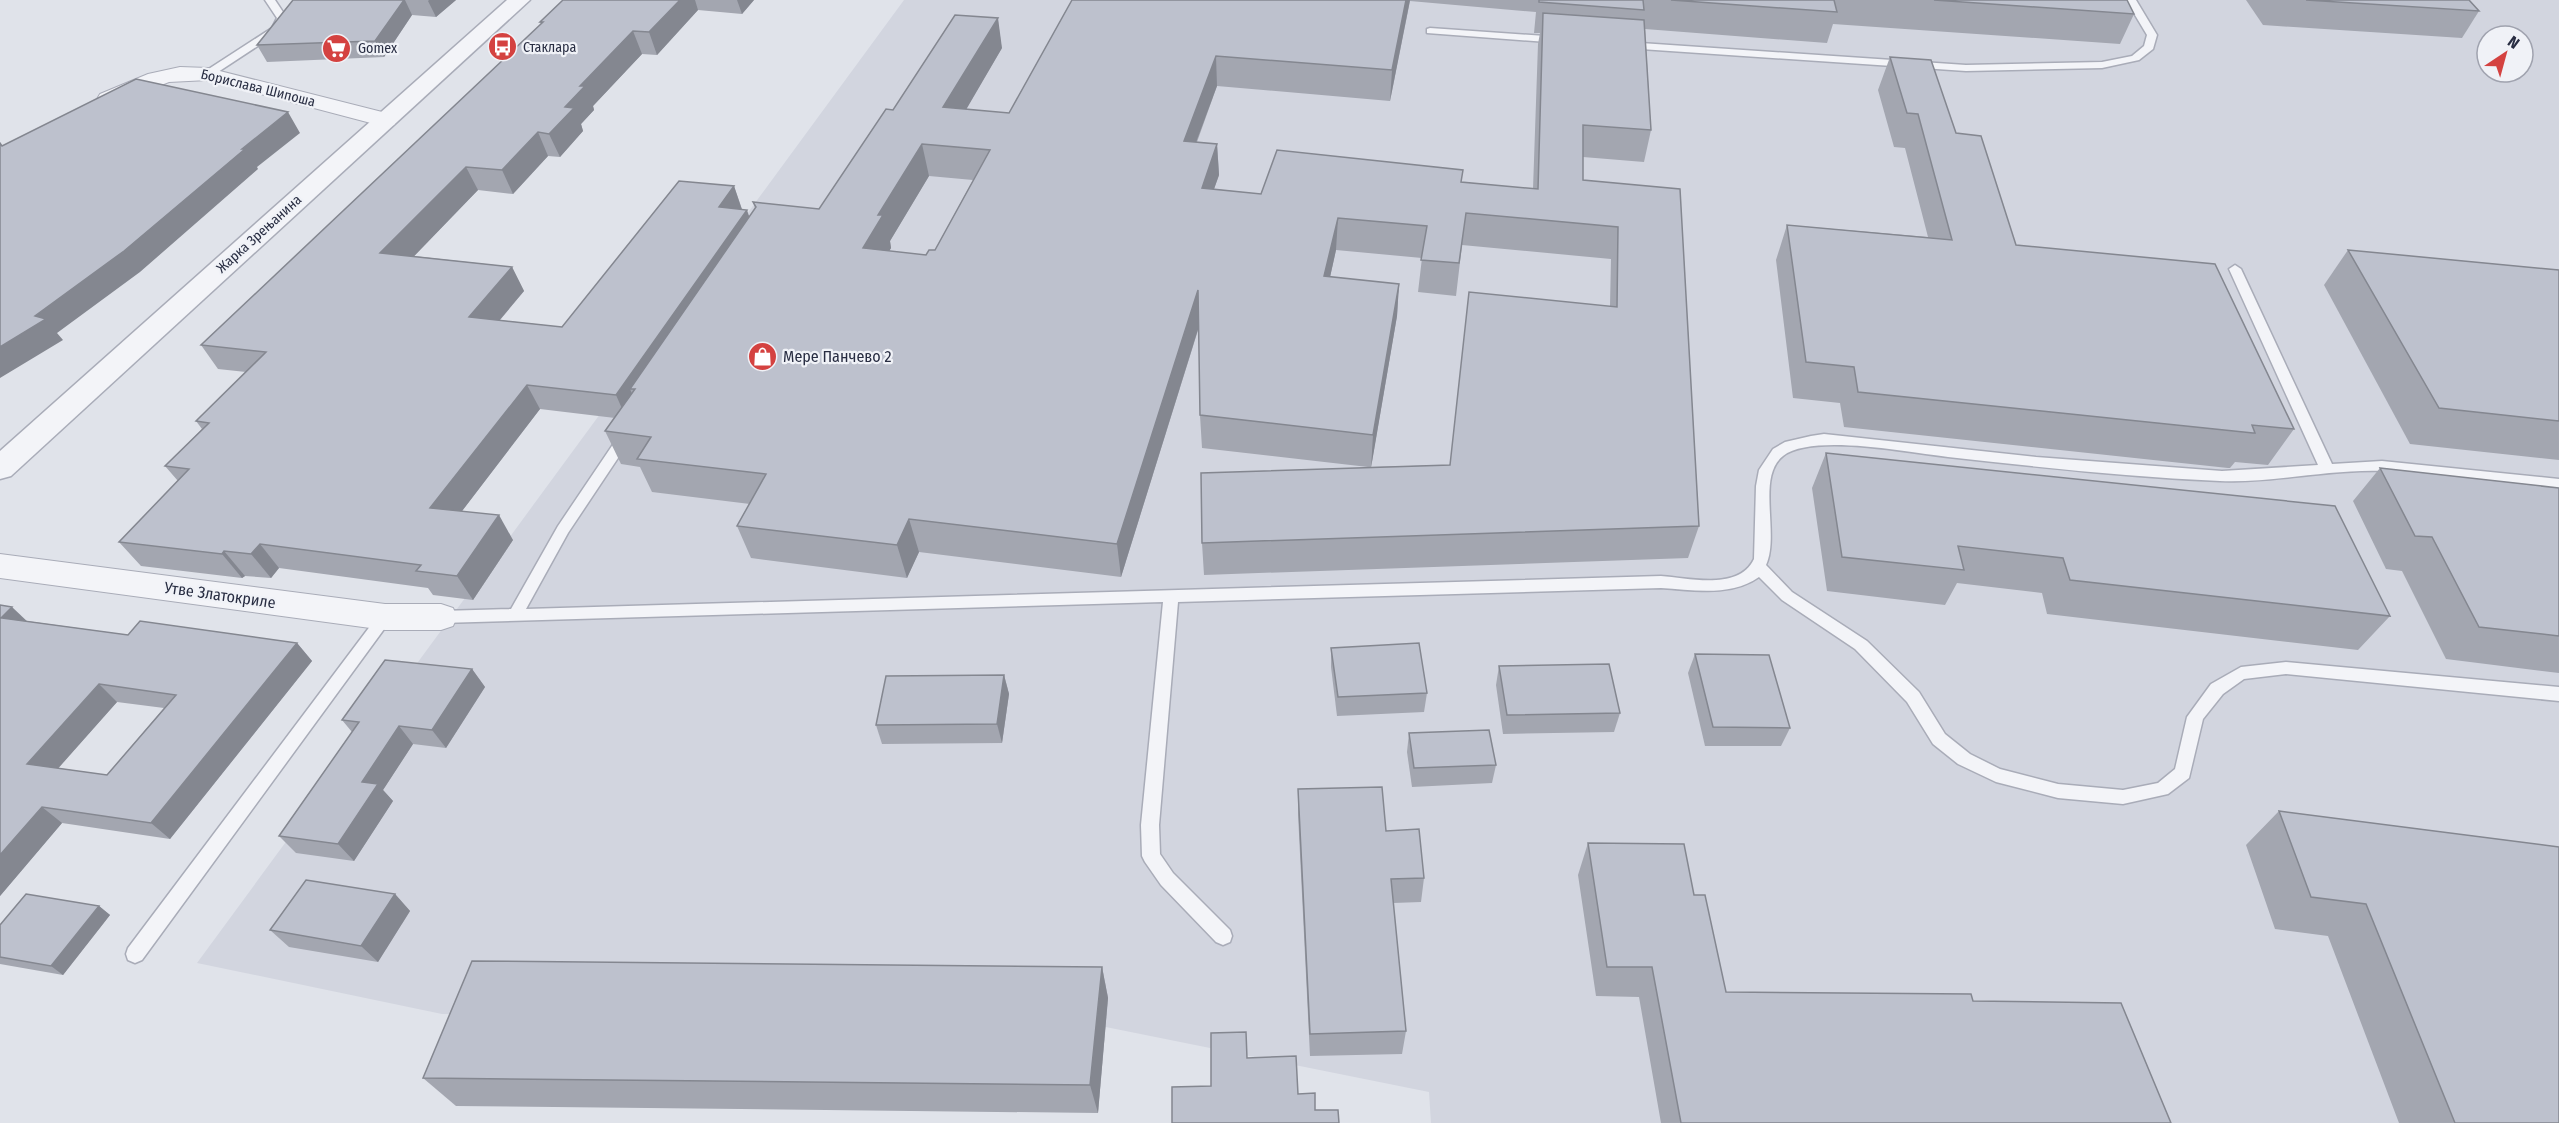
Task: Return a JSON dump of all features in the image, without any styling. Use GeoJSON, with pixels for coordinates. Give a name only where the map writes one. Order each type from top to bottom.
{"type":"FeatureCollection","features":[{"type":"Feature","properties":{"kind":"street","name":"Жарка Зрењанина"},"geometry":{"type":"LineString","coordinates":[[0,468],[519,0]]}},
{"type":"Feature","properties":{"kind":"street","name":"Борислава Шипоша"},"geometry":{"type":"LineString","coordinates":[[88,108],[164,75],[189,72],[208,74],[386,120]]}},
{"type":"Feature","properties":{"kind":"street","name":"Утве Златокриле"},"geometry":{"type":"LineString","coordinates":[[0,566],[385,617],[441,617]]}},
{"type":"Feature","properties":{"kind":"lane"},"geometry":{"type":"LineString","coordinates":[[208,74],[276,30],[282,18],[270,0]]}},
{"type":"Feature","properties":{"kind":"lane"},"geometry":{"type":"LineString","coordinates":[[1609,44],[1966,68],[2102,65],[2135,58],[2149,47],[2152,35],[2131,0]]}},
{"type":"Feature","properties":{"kind":"lane"},"geometry":{"type":"LineString","coordinates":[[1430,31],[1573,41]]}},
{"type":"Feature","properties":{"kind":"lane"},"geometry":{"type":"LineString","coordinates":[[2235,269],[2327,469]]}},
{"type":"Feature","properties":{"kind":"lane"},"geometry":{"type":"LineString","coordinates":[[515,615],[563,530],[634,423]]}},
{"type":"Feature","properties":{"kind":"lane"},"geometry":{"type":"LineString","coordinates":[[441,617],[1661,582],[1728,584],[1747,579],[1760,568],[1763,550],[1763,472],[1774,455],[1795,443],[1824,439],[2024,461],[2222,476],[2382,466],[2559,484]]}},
{"type":"Feature","properties":{"kind":"lane"},"geometry":{"type":"LineString","coordinates":[[1760,568],[1787,596],[1861,645],[1913,697],[1939,740],[1964,759],[1996,775],[2058,791],[2123,797],[2162,789],[2183,773],[2195,717],[2217,689],[2241,673],[2286,668],[2559,694]]}},
{"type":"Feature","properties":{"kind":"lane"},"geometry":{"type":"LineString","coordinates":[[1171,596],[1150,825],[1151,856],[1167,879],[1223,936]]}},
{"type":"Feature","properties":{"kind":"lane"},"geometry":{"type":"LineString","coordinates":[[135,954],[385,617]]}},
{"type":"Feature","properties":{"kind":"shaded area"},"geometry":{"type":"Polygon","coordinates":[[[904,0],[2559,0],[2559,1123],[1431,1123],[1429,1092],[1076,1021],[442,1014],[197,963],[904,0]]]}},
{"type":"Feature","properties":{"kind":"building"},"geometry":{"type":"Polygon","coordinates":[[[293,0],[404,0],[375,41],[257,45],[293,0]]]}},
{"type":"Feature","properties":{"kind":"building"},"geometry":{"type":"Polygon","coordinates":[[[563,0],[680,0],[649,32],[633,31],[580,86],[585,86],[565,107],[574,108],[549,134],[538,132],[502,170],[466,167],[380,253],[512,267],[469,317],[562,327],[679,181],[734,186],[719,207],[747,210],[616,395],[527,385],[430,508],[499,515],[457,576],[416,571],[421,565],[260,544],[251,554],[224,551],[222,554],[119,542],[189,469],[165,466],[209,423],[196,421],[266,352],[201,345],[543,22],[540,22],[563,0]]]}},
{"type":"Feature","properties":{"kind":"building"},"geometry":{"type":"Polygon","coordinates":[[[1072,0],[1406,0],[1392,70],[1216,56],[1184,141],[1217,144],[1202,188],[1261,194],[1277,150],[1463,170],[1461,182],[1538,189],[1543,13],[1644,20],[1651,130],[1583,125],[1583,180],[1680,189],[1699,526],[1202,543],[1201,473],[1450,465],[1469,292],[1617,307],[1618,227],[1466,213],[1459,263],[1421,260],[1427,226],[1338,218],[1324,276],[1399,284],[1373,435],[1200,415],[1198,290],[1117,544],[909,519],[897,545],[737,526],[766,474],[637,459],[651,437],[605,431],[635,389],[630,389],[756,207],[753,202],[819,209],[886,109],[893,110],[955,15],[998,18],[943,107],[1009,113],[1072,0]],[[922,144],[878,215],[883,215],[863,248],[926,255],[929,250],[935,250],[990,150],[922,144]]]}},
{"type":"Feature","properties":{"kind":"building"},"geometry":{"type":"Polygon","coordinates":[[[1539,0],[1643,0],[1644,10],[1539,2],[1539,0]]]}},
{"type":"Feature","properties":{"kind":"building"},"geometry":{"type":"Polygon","coordinates":[[[1671,0],[1834,0],[1837,12],[1671,0]]]}},
{"type":"Feature","properties":{"kind":"building"},"geometry":{"type":"Polygon","coordinates":[[[1934,0],[2127,0],[2134,14],[1934,0]]]}},
{"type":"Feature","properties":{"kind":"building"},"geometry":{"type":"Polygon","coordinates":[[[2306,0],[2469,0],[2479,11],[2306,0]]]}},
{"type":"Feature","properties":{"kind":"building"},"geometry":{"type":"Polygon","coordinates":[[[1890,57],[1931,60],[1956,133],[1981,136],[2016,245],[2215,264],[2294,429],[2252,425],[2255,433],[2253,433],[1858,392],[1854,367],[1806,362],[1787,225],[1952,240],[1918,114],[1907,113],[1890,57]]]}},
{"type":"Feature","properties":{"kind":"building"},"geometry":{"type":"Polygon","coordinates":[[[136,79],[288,112],[124,251],[35,316],[46,319],[0,347],[0,143],[2,146],[136,79]]]}},
{"type":"Feature","properties":{"kind":"building"},"geometry":{"type":"Polygon","coordinates":[[[2348,250],[2559,270],[2559,421],[2439,408],[2348,250]]]}},
{"type":"Feature","properties":{"kind":"building"},"geometry":{"type":"Polygon","coordinates":[[[1826,453],[2335,506],[2390,616],[2070,580],[2063,558],[1958,546],[1964,570],[1842,557],[1826,453]]]}},
{"type":"Feature","properties":{"kind":"building"},"geometry":{"type":"Polygon","coordinates":[[[2380,468],[2559,488],[2559,636],[2479,627],[2432,537],[2415,536],[2380,468]]]}},
{"type":"Feature","properties":{"kind":"building"},"geometry":{"type":"Polygon","coordinates":[[[0,605],[12,607],[1,618],[128,635],[140,621],[297,643],[151,823],[42,807],[0,855],[0,605]],[[99,684],[27,764],[107,775],[176,695],[99,684]]]}},
{"type":"Feature","properties":{"kind":"building"},"geometry":{"type":"Polygon","coordinates":[[[1419,643],[1427,693],[1338,697],[1331,648],[1419,643]]]}},
{"type":"Feature","properties":{"kind":"building"},"geometry":{"type":"Polygon","coordinates":[[[1695,654],[1769,655],[1790,728],[1713,727],[1695,654]]]}},
{"type":"Feature","properties":{"kind":"building"},"geometry":{"type":"Polygon","coordinates":[[[385,660],[472,669],[432,730],[399,726],[362,782],[378,784],[338,844],[279,836],[359,722],[342,720],[385,660]]]}},
{"type":"Feature","properties":{"kind":"building"},"geometry":{"type":"Polygon","coordinates":[[[1609,664],[1620,713],[1507,715],[1499,666],[1609,664]]]}},
{"type":"Feature","properties":{"kind":"building"},"geometry":{"type":"Polygon","coordinates":[[[1004,675],[997,724],[876,725],[886,676],[1004,675]]]}},
{"type":"Feature","properties":{"kind":"building"},"geometry":{"type":"Polygon","coordinates":[[[1489,730],[1496,765],[1414,768],[1409,733],[1489,730]]]}},
{"type":"Feature","properties":{"kind":"building"},"geometry":{"type":"Polygon","coordinates":[[[1382,787],[1386,831],[1419,829],[1424,878],[1391,879],[1406,1031],[1310,1034],[1298,789],[1382,787]]]}},
{"type":"Feature","properties":{"kind":"building"},"geometry":{"type":"Polygon","coordinates":[[[2279,811],[2559,847],[2559,1123],[2455,1123],[2366,904],[2311,897],[2279,811]]]}},
{"type":"Feature","properties":{"kind":"building"},"geometry":{"type":"Polygon","coordinates":[[[1588,843],[1684,844],[1694,895],[1705,895],[1726,992],[1971,994],[1973,1001],[2121,1003],[2171,1123],[1681,1123],[1652,967],[1607,967],[1588,843]]]}},
{"type":"Feature","properties":{"kind":"building"},"geometry":{"type":"Polygon","coordinates":[[[306,880],[395,894],[361,946],[270,930],[306,880]]]}},
{"type":"Feature","properties":{"kind":"building"},"geometry":{"type":"Polygon","coordinates":[[[26,894],[99,906],[51,966],[0,957],[0,925],[26,894]]]}},
{"type":"Feature","properties":{"kind":"building"},"geometry":{"type":"Polygon","coordinates":[[[472,961],[1102,967],[1090,1085],[423,1078],[472,961]]]}},
{"type":"Feature","properties":{"kind":"building"},"geometry":{"type":"Polygon","coordinates":[[[1246,1032],[1247,1058],[1296,1056],[1298,1094],[1315,1093],[1315,1110],[1338,1110],[1339,1123],[1172,1123],[1172,1087],[1211,1086],[1211,1033],[1246,1032]]]}},
{"type":"Feature","properties":{"kind":"place","name":"Стаклара"},"geometry":{"type":"Point","coordinates":[502,47]}},
{"type":"Feature","properties":{"kind":"place","name":"Gomex"},"geometry":{"type":"Point","coordinates":[337,48]}},
{"type":"Feature","properties":{"kind":"place","name":"Мере Панчево 2"},"geometry":{"type":"Point","coordinates":[762,356]}}]}
